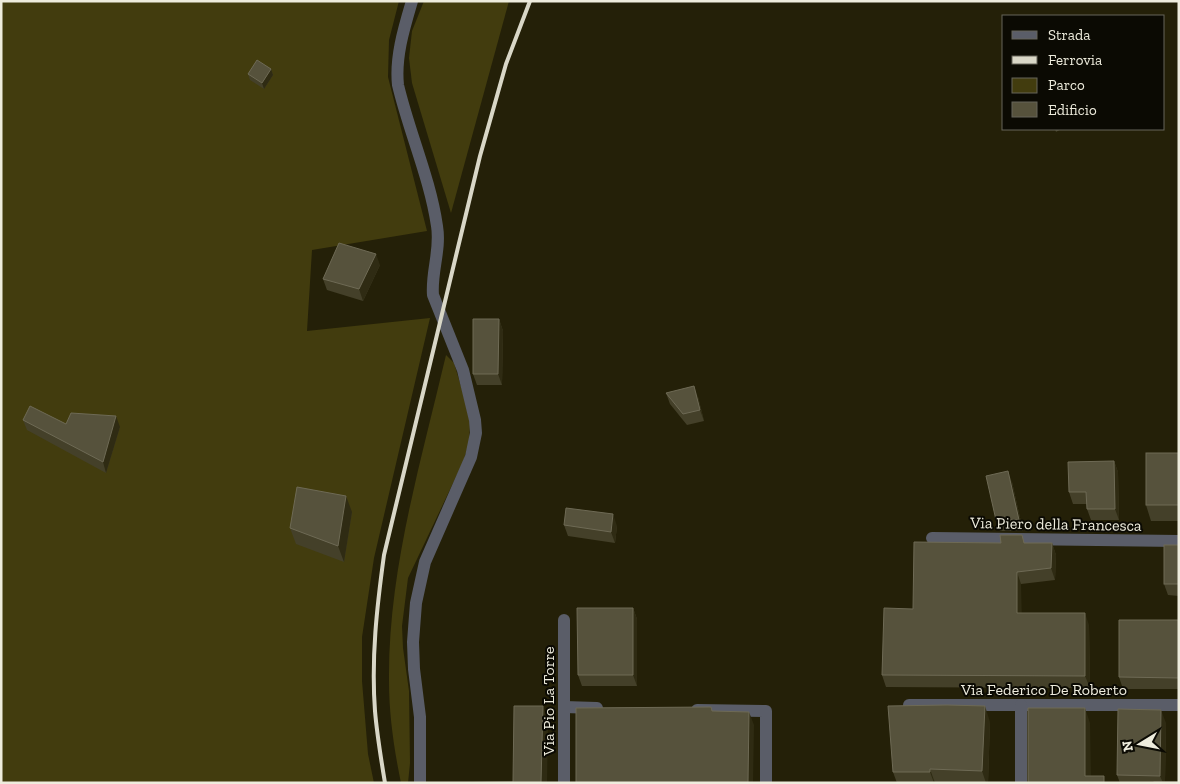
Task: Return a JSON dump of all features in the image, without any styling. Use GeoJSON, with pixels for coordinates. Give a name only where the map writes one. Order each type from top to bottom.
{"type":"FeatureCollection","features":[{"type":"Feature","properties":{"kind":"street"},"geometry":{"type":"LineString","coordinates":[[412,1],[403,29],[397,76],[398,85],[430,191],[437,226],[437,250],[432,284],[433,295],[463,370],[476,432],[471,457],[425,562],[416,603],[414,660],[420,717],[420,783]]}},
{"type":"Feature","properties":{"kind":"street","name":"Via Piero della Francesca"},"geometry":{"type":"LineString","coordinates":[[932,538],[1179,541]]}},
{"type":"Feature","properties":{"kind":"street","name":"Via Pio La Torre"},"geometry":{"type":"LineString","coordinates":[[564,620],[564,783]]}},
{"type":"Feature","properties":{"kind":"street","name":"Via Federico De Roberto"},"geometry":{"type":"LineString","coordinates":[[910,705],[1179,705]]}},
{"type":"Feature","properties":{"kind":"street"},"geometry":{"type":"LineString","coordinates":[[1020,783],[1021,705]]}},
{"type":"Feature","properties":{"kind":"street"},"geometry":{"type":"LineString","coordinates":[[564,707],[612,708]]}},
{"type":"Feature","properties":{"kind":"street"},"geometry":{"type":"LineString","coordinates":[[689,710],[766,712],[766,783]]}},
{"type":"Feature","properties":{"kind":"green space"},"geometry":{"type":"Polygon","coordinates":[[[1,1],[399,1],[389,40],[388,77],[427,231],[312,250],[307,331],[430,318],[374,558],[362,637],[362,681],[368,754],[374,783],[1,783],[1,1]]]}},
{"type":"Feature","properties":{"kind":"green space"},"geometry":{"type":"Polygon","coordinates":[[[424,1],[509,1],[451,213],[412,83],[409,58],[412,31],[424,1]]]}},
{"type":"Feature","properties":{"kind":"green space"},"geometry":{"type":"Polygon","coordinates":[[[446,355],[454,363],[463,393],[470,423],[469,443],[463,462],[408,578],[402,626],[409,691],[410,763],[408,783],[401,783],[392,732],[389,694],[390,640],[394,598],[408,516],[446,355]]]}},
{"type":"Feature","properties":{"kind":"building"},"geometry":{"type":"Polygon","coordinates":[[[257,60],[271,69],[262,83],[248,74],[257,60]]]}},
{"type":"Feature","properties":{"kind":"building"},"geometry":{"type":"Polygon","coordinates":[[[339,243],[376,254],[359,289],[323,279],[339,243]]]}},
{"type":"Feature","properties":{"kind":"building"},"geometry":{"type":"Polygon","coordinates":[[[473,319],[499,319],[498,374],[473,374],[473,319]]]}},
{"type":"Feature","properties":{"kind":"building"},"geometry":{"type":"Polygon","coordinates":[[[694,386],[700,410],[683,414],[666,393],[694,386]]]}},
{"type":"Feature","properties":{"kind":"building"},"geometry":{"type":"Polygon","coordinates":[[[30,406],[66,424],[71,413],[116,416],[103,462],[23,420],[30,406]]]}},
{"type":"Feature","properties":{"kind":"building"},"geometry":{"type":"Polygon","coordinates":[[[1146,453],[1179,453],[1179,505],[1146,505],[1146,453]]]}},
{"type":"Feature","properties":{"kind":"building"},"geometry":{"type":"Polygon","coordinates":[[[1114,461],[1115,509],[1087,509],[1086,492],[1069,492],[1068,462],[1114,461]]]}},
{"type":"Feature","properties":{"kind":"building"},"geometry":{"type":"Polygon","coordinates":[[[1008,471],[1019,520],[996,520],[986,476],[1008,471]]]}},
{"type":"Feature","properties":{"kind":"building"},"geometry":{"type":"Polygon","coordinates":[[[297,487],[346,496],[338,546],[290,528],[297,487]]]}},
{"type":"Feature","properties":{"kind":"building"},"geometry":{"type":"Polygon","coordinates":[[[566,508],[613,514],[611,532],[564,525],[566,508]]]}},
{"type":"Feature","properties":{"kind":"building"},"geometry":{"type":"Polygon","coordinates":[[[1000,535],[1022,535],[1024,543],[1052,543],[1051,568],[1017,572],[1017,613],[1085,613],[1085,676],[882,675],[884,608],[913,609],[914,542],[1001,543],[1000,535]]]}},
{"type":"Feature","properties":{"kind":"building"},"geometry":{"type":"Polygon","coordinates":[[[1164,545],[1179,545],[1179,584],[1164,584],[1164,545]]]}},
{"type":"Feature","properties":{"kind":"building"},"geometry":{"type":"Polygon","coordinates":[[[577,608],[633,608],[633,675],[578,675],[577,608]]]}},
{"type":"Feature","properties":{"kind":"building"},"geometry":{"type":"Polygon","coordinates":[[[1119,620],[1179,620],[1179,678],[1119,677],[1119,620]]]}},
{"type":"Feature","properties":{"kind":"building"},"geometry":{"type":"Polygon","coordinates":[[[514,706],[543,706],[541,783],[429,783],[513,782],[514,706]]]}},
{"type":"Feature","properties":{"kind":"building"},"geometry":{"type":"Polygon","coordinates":[[[888,706],[985,706],[982,771],[930,769],[930,772],[893,772],[888,706]]]}},
{"type":"Feature","properties":{"kind":"building"},"geometry":{"type":"Polygon","coordinates":[[[711,707],[712,711],[749,712],[748,783],[576,783],[576,708],[711,707]]]}},
{"type":"Feature","properties":{"kind":"building"},"geometry":{"type":"Polygon","coordinates":[[[1028,708],[1085,708],[1085,776],[1104,776],[1104,783],[1028,783],[1028,708]]]}},
{"type":"Feature","properties":{"kind":"building"},"geometry":{"type":"Polygon","coordinates":[[[1118,709],[1161,710],[1160,776],[1117,775],[1118,709]]]}},
{"type":"Feature","properties":{"kind":"building"},"geometry":{"type":"Polygon","coordinates":[[[1179,782],[1179,783],[1154,783],[1179,782]]]}},
{"type":"Feature","properties":{"kind":"railway"},"geometry":{"type":"LineString","coordinates":[[385,783],[379,747],[374,691],[374,652],[384,555],[480,156],[506,64],[530,1]]}}]}
